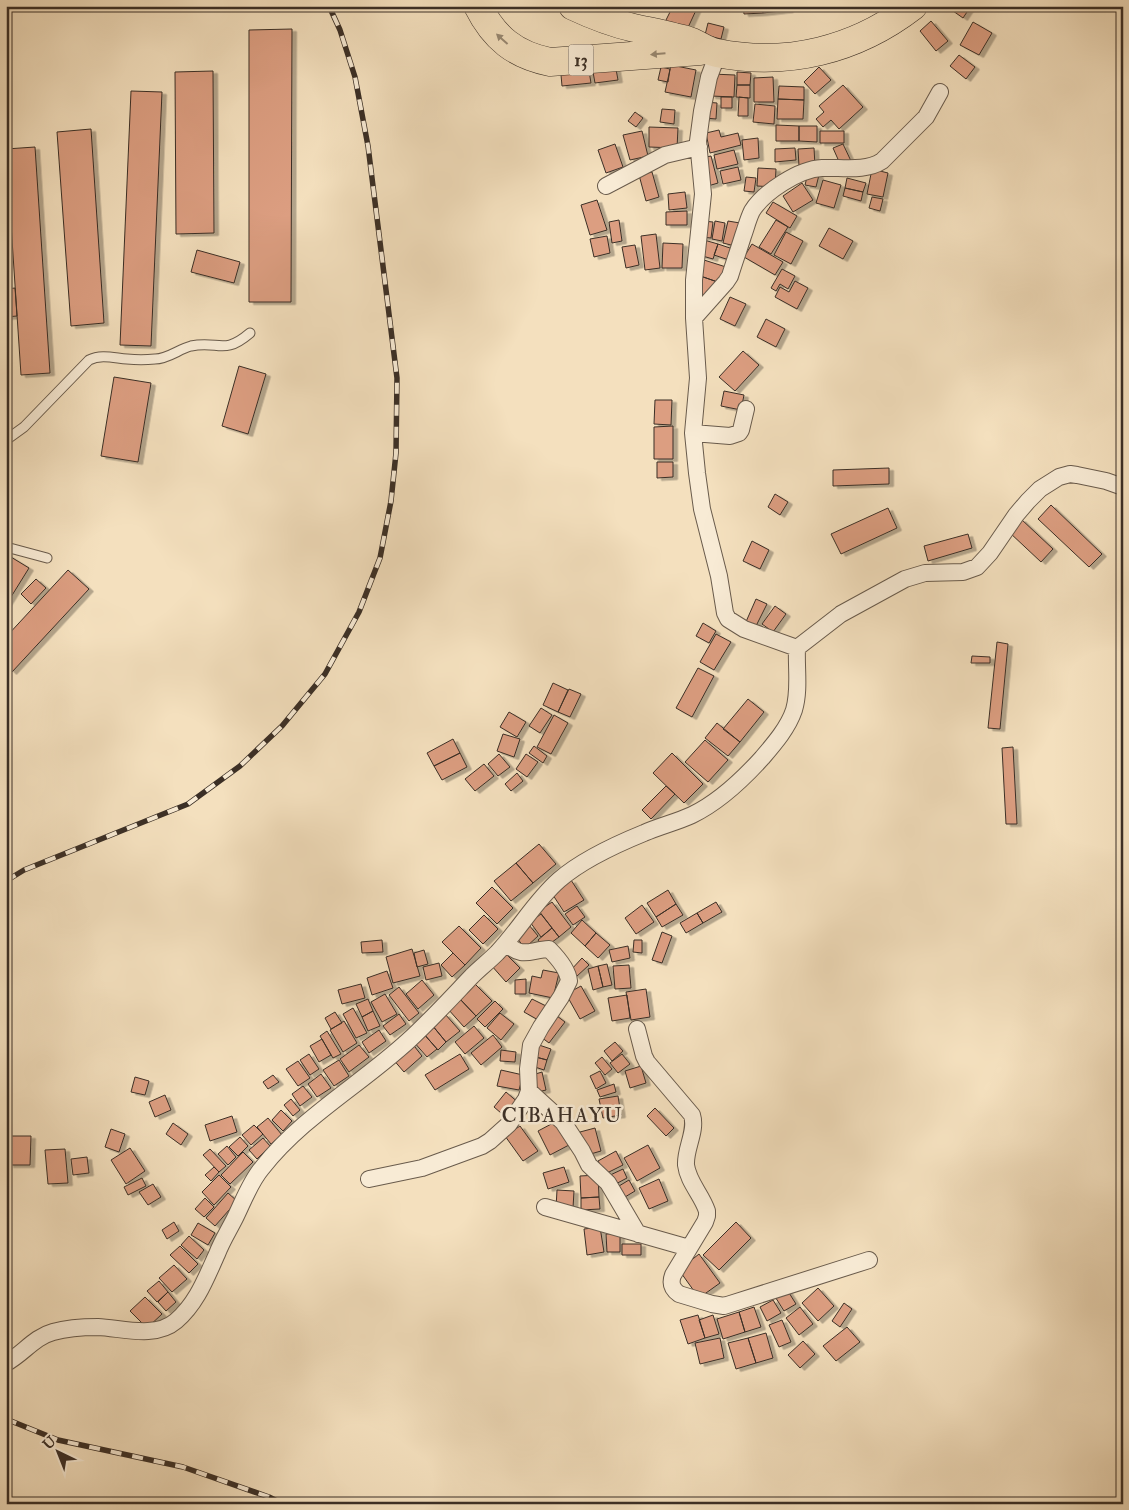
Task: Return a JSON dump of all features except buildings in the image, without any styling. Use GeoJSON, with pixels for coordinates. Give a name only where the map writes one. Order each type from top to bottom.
{"type":"FeatureCollection","features":[{"type":"Feature","properties":{"kind":"highway","name":"13"},"geometry":{"type":"LineString","coordinates":[[478,6],[493,31],[506,43],[517,51],[538,60],[550,62],[712,52],[782,58],[830,49],[868,36],[892,22],[913,6]]}},
{"type":"Feature","properties":{"kind":"highway","name":"13"},"geometry":{"type":"LineString","coordinates":[[573,6],[582,11],[632,28],[673,36],[692,42],[712,52]]}},
{"type":"Feature","properties":{"kind":"street"},"geometry":{"type":"LineString","coordinates":[[712,52],[710,77],[702,111],[699,147],[703,194],[694,280],[694,318],[698,378],[694,433],[702,509],[719,576],[725,613],[728,619],[744,629],[797,648]]}},
{"type":"Feature","properties":{"kind":"street"},"geometry":{"type":"LineString","coordinates":[[694,318],[730,276],[751,212],[764,197],[786,181],[812,169],[876,165],[926,117],[940,92]]}},
{"type":"Feature","properties":{"kind":"street"},"geometry":{"type":"LineString","coordinates":[[606,186],[665,155],[699,147]]}},
{"type":"Feature","properties":{"kind":"street"},"geometry":{"type":"LineString","coordinates":[[694,433],[735,435],[741,430],[746,409]]}},
{"type":"Feature","properties":{"kind":"street"},"geometry":{"type":"LineString","coordinates":[[797,648],[841,614],[906,579],[925,573],[963,572],[977,567],[990,553],[1028,501],[1040,489],[1059,477],[1070,474],[1077,475],[1106,481],[1123,487]]}},
{"type":"Feature","properties":{"kind":"street"},"geometry":{"type":"LineString","coordinates":[[6,1363],[15,1358],[35,1340],[52,1332],[101,1327],[153,1330],[167,1327],[175,1322],[188,1309],[198,1294],[259,1171],[284,1142],[313,1116],[358,1083],[407,1042],[496,954],[549,889],[573,869],[641,834],[697,812],[716,800],[749,773],[775,743],[794,711],[797,648]]}},
{"type":"Feature","properties":{"kind":"street"},"geometry":{"type":"LineString","coordinates":[[369,1179],[422,1168],[482,1146],[504,1130],[526,1099],[529,1091],[528,1069],[531,1045],[570,981],[566,971],[549,949],[524,953],[514,950],[506,942]]}},
{"type":"Feature","properties":{"kind":"street"},"geometry":{"type":"LineString","coordinates":[[637,1029],[647,1062],[687,1108],[693,1119],[686,1163],[689,1176],[705,1206],[707,1216],[673,1275],[672,1286],[679,1294],[719,1306],[731,1304],[869,1260]]}},
{"type":"Feature","properties":{"kind":"street"},"geometry":{"type":"LineString","coordinates":[[529,1091],[563,1122],[589,1165],[608,1183],[638,1234]]}},
{"type":"Feature","properties":{"kind":"street"},"geometry":{"type":"LineString","coordinates":[[545,1207],[689,1248]]}},
{"type":"Feature","properties":{"kind":"lane"},"geometry":{"type":"LineString","coordinates":[[6,440],[24,427],[89,360],[95,357],[103,356],[130,360],[163,358],[192,346],[231,346],[250,333]]}},
{"type":"Feature","properties":{"kind":"lane"},"geometry":{"type":"LineString","coordinates":[[6,547],[47,558]]}},
{"type":"Feature","properties":{"kind":"railway"},"geometry":{"type":"LineString","coordinates":[[6,881],[24,870],[188,804],[240,766],[282,726],[325,674],[359,612],[380,558],[391,501],[396,453],[397,378],[368,146],[355,77],[340,30],[329,6]]}},
{"type":"Feature","properties":{"kind":"railway"},"geometry":{"type":"LineString","coordinates":[[6,1419],[58,1440],[183,1467],[269,1497],[283,1504]]}},
{"type":"Feature","properties":{"kind":"district","name":"CIBAHAYU"},"geometry":{"type":"Point","coordinates":[562,1115]}}]}
